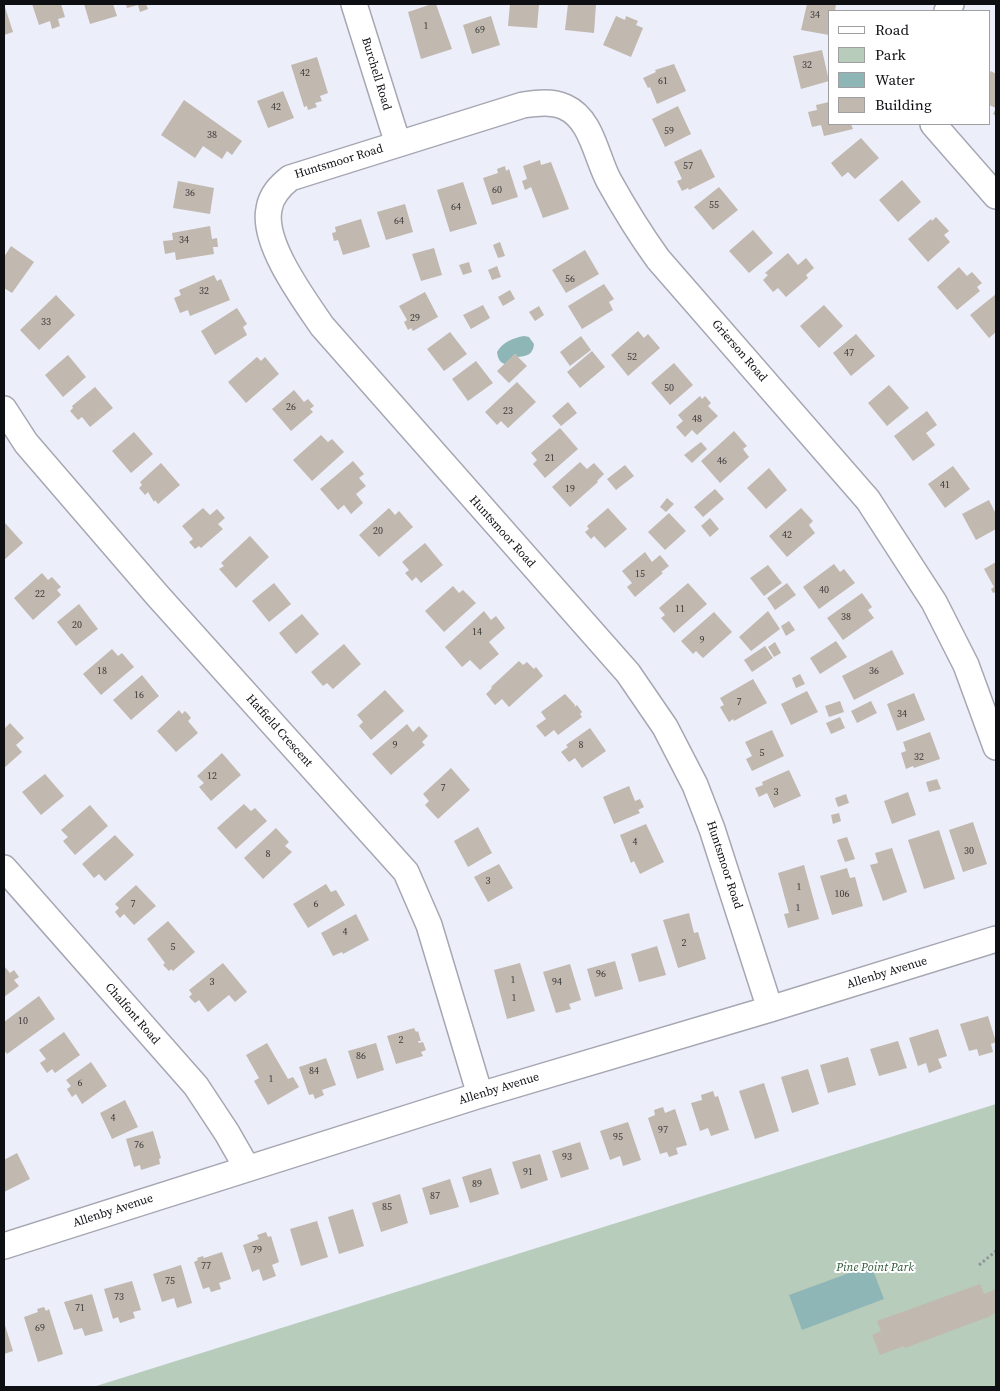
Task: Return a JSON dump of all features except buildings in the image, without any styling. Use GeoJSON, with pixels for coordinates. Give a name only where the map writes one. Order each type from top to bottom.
{"type":"FeatureCollection","features":[{"type":"Feature","properties":{"kind":"street","name":"Burchell Road"},"geometry":{"type":"LineString","coordinates":[[354,4],[398,144]]}},
{"type":"Feature","properties":{"kind":"street","name":"Grierson Road"},"geometry":{"type":"LineString","coordinates":[[398,144],[523,105],[540,102],[565,107],[577,115],[587,129],[608,180],[637,230],[658,259],[868,500],[900,548],[934,602],[964,661],[996,748]]}},
{"type":"Feature","properties":{"kind":"street"},"geometry":{"type":"LineString","coordinates":[[934,125],[996,196]]}},
{"type":"Feature","properties":{"kind":"street","name":"Huntsmoor Road"},"geometry":{"type":"LineString","coordinates":[[398,144],[290,178],[274,194],[269,209],[271,237],[292,279],[322,326],[628,673],[665,727],[691,777],[712,829],[770,1009]]}},
{"type":"Feature","properties":{"kind":"street","name":"Hatfield Crescent"},"geometry":{"type":"LineString","coordinates":[[4,409],[26,443],[157,595],[406,872],[429,925],[480,1095]]}},
{"type":"Feature","properties":{"kind":"street","name":"Chalfont Road"},"geometry":{"type":"LineString","coordinates":[[4,868],[196,1086],[227,1133],[247,1168]]}},
{"type":"Feature","properties":{"kind":"street","name":"Allenby Avenue"},"geometry":{"type":"LineString","coordinates":[[4,1246],[480,1095],[770,1009],[996,939]]}},
{"type":"Feature","properties":{"kind":"path"},"geometry":{"type":"LineString","coordinates":[[979,1265],[996,1251]]}},
{"type":"Feature","properties":{"kind":"green space","name":"Pine Point Park"},"geometry":{"type":"Polygon","coordinates":[[[996,1104],[996,1387],[93,1387],[996,1104]]]}},
{"type":"Feature","properties":{"kind":"water"},"geometry":{"type":"Polygon","coordinates":[[[524,336],[529,337],[534,344],[531,352],[518,357],[515,354],[505,364],[501,362],[497,352],[499,349],[509,341],[524,336]]]}},
{"type":"Feature","properties":{"kind":"water"},"geometry":{"type":"Polygon","coordinates":[[[871,1265],[884,1299],[802,1330],[789,1295],[871,1265]]]}}]}
